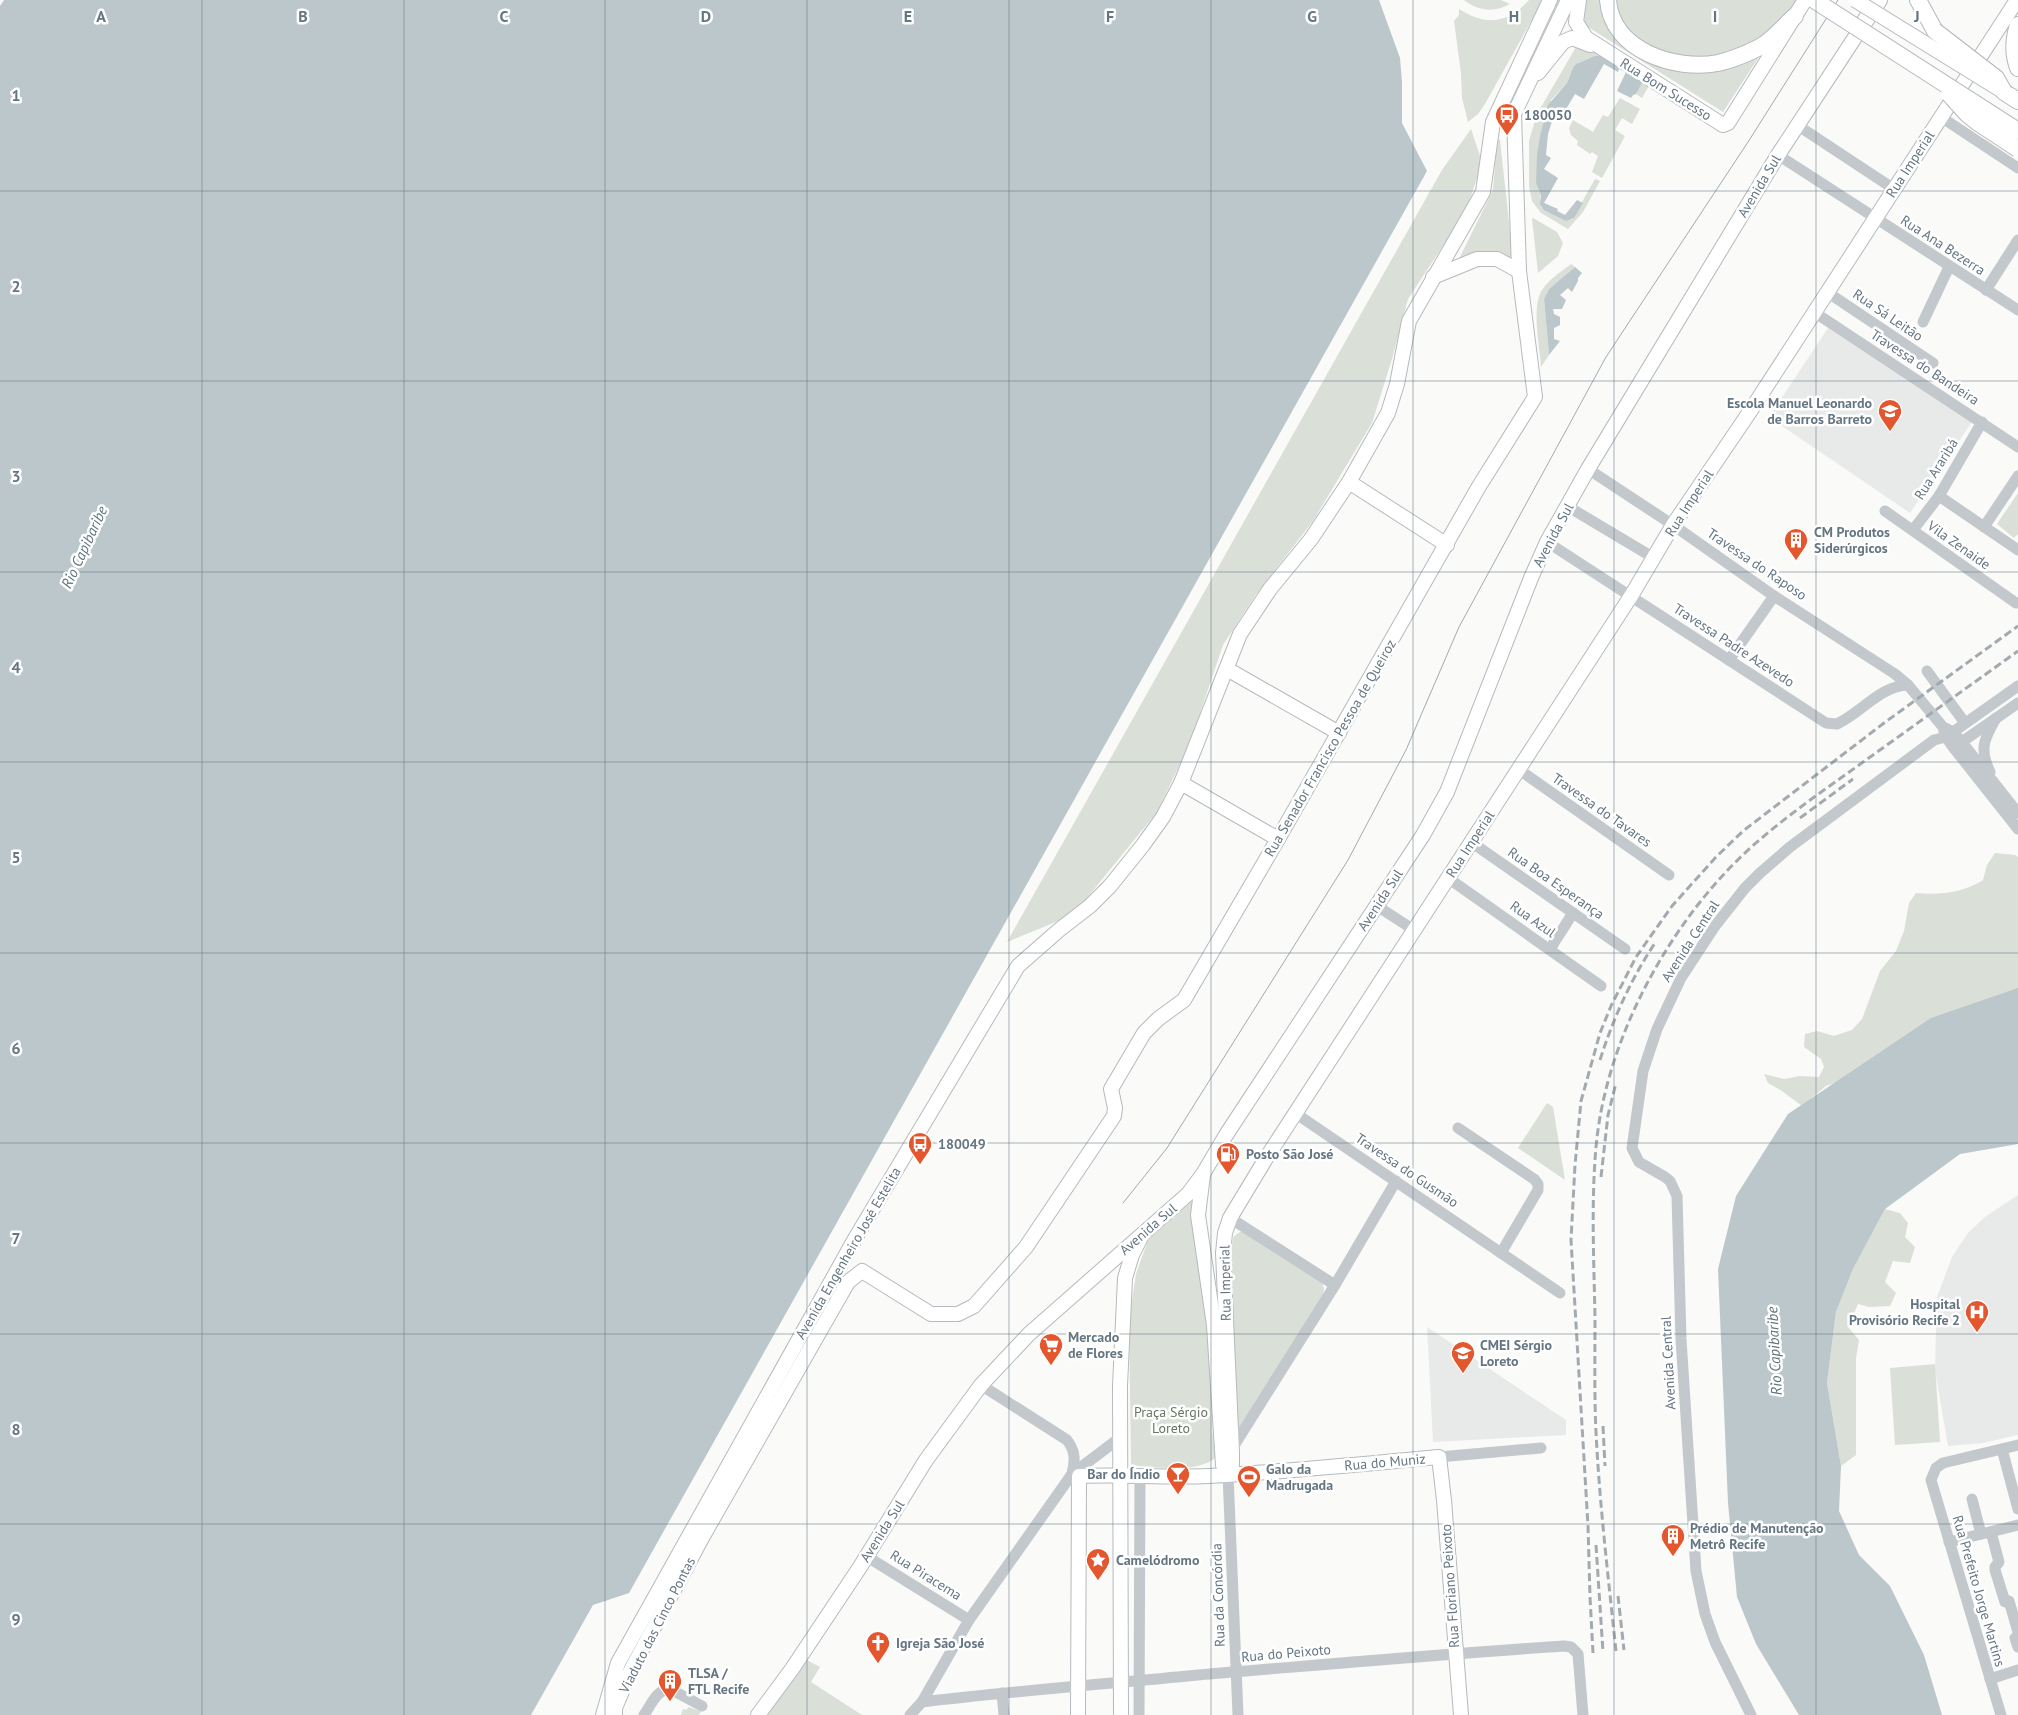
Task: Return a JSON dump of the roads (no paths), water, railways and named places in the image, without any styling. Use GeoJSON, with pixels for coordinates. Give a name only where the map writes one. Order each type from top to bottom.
{"type":"FeatureCollection","features":[{"type":"Feature","properties":{"kind":"highway"},"geometry":{"type":"LineString","coordinates":[[1608,0],[1614,23],[1626,38],[1639,49],[1657,57],[1690,64],[1718,63],[1760,47],[1795,16]]}},
{"type":"Feature","properties":{"kind":"highway"},"geometry":{"type":"LineString","coordinates":[[1814,0],[2018,131]]}},
{"type":"Feature","properties":{"kind":"highway","name":"Avenida Sul"},"geometry":{"type":"LineString","coordinates":[[1865,21],[1879,0]]}},
{"type":"Feature","properties":{"kind":"highway"},"geometry":{"type":"LineString","coordinates":[[1918,0],[1936,31],[1996,78],[2004,92],[2018,102]]}},
{"type":"Feature","properties":{"kind":"highway"},"geometry":{"type":"LineString","coordinates":[[2018,25],[2013,40],[2014,57],[2018,68]]}},
{"type":"Feature","properties":{"kind":"highway"},"geometry":{"type":"LineString","coordinates":[[1938,80],[1967,114],[2018,149]]}},
{"type":"Feature","properties":{"kind":"main road","name":"Avenida Engenheiro José Estelita"},"geometry":{"type":"LineString","coordinates":[[698,1532],[856,1236],[1018,966],[1090,906],[1110,886],[1143,845],[1162,817],[1181,783],[1240,634],[1270,589],[1311,538],[1349,482],[1388,413],[1397,384],[1410,321],[1433,277],[1483,192],[1493,122],[1550,0]]}},
{"type":"Feature","properties":{"kind":"main road","name":"Rua Senador Francisco Pessoa de Queiroz"},"geometry":{"type":"LineString","coordinates":[[862,1271],[930,1314],[958,1314],[974,1306],[1026,1247],[1114,1116],[1115,1108],[1111,1090],[1128,1059],[1144,1033],[1158,1019],[1184,1000],[1447,546],[1478,488],[1535,397],[1519,271],[1514,114],[1568,0]]}},
{"type":"Feature","properties":{"kind":"main road","name":"Rua Bom Sucesso"},"geometry":{"type":"LineString","coordinates":[[1579,0],[1576,22],[1586,38],[1723,125],[1728,123],[1795,16]]}},
{"type":"Feature","properties":{"kind":"main road"},"geometry":{"type":"LineString","coordinates":[[1795,16],[1805,0]]}},
{"type":"Feature","properties":{"kind":"main road"},"geometry":{"type":"LineString","coordinates":[[1855,0],[2004,92]]}},
{"type":"Feature","properties":{"kind":"main road","name":"Rua Imperial"},"geometry":{"type":"LineString","coordinates":[[1228,1474],[1223,1465],[1229,1453],[1223,1253],[1225,1233],[1230,1218],[1295,1113],[1631,596],[1673,525],[2017,0]]}},
{"type":"Feature","properties":{"kind":"main road","name":"Avenida Sul"},"geometry":{"type":"LineString","coordinates":[[758,1715],[803,1652],[926,1460],[981,1386],[1029,1334],[1188,1194],[1203,1174],[1226,1135],[1423,835],[1447,792],[1547,542],[1588,469],[1778,155],[1865,21]]}},
{"type":"Feature","properties":{"kind":"main road","name":"Rua Bom Sucesso"},"geometry":{"type":"LineString","coordinates":[[1529,81],[1541,72],[1563,42],[1572,38],[1608,53]]}},
{"type":"Feature","properties":{"kind":"main road"},"geometry":{"type":"LineString","coordinates":[[1433,277],[1477,259],[1498,259],[1519,271]]}},
{"type":"Feature","properties":{"kind":"main road"},"geometry":{"type":"LineString","coordinates":[[1349,482],[1447,546]]}},
{"type":"Feature","properties":{"kind":"main road"},"geometry":{"type":"LineString","coordinates":[[1227,669],[1339,733]]}},
{"type":"Feature","properties":{"kind":"main road"},"geometry":{"type":"LineString","coordinates":[[1181,783],[1278,839]]}},
{"type":"Feature","properties":{"kind":"main road","name":"Rua Imperial"},"geometry":{"type":"LineString","coordinates":[[1203,1174],[1198,1215],[1214,1325],[1229,1453]]}},
{"type":"Feature","properties":{"kind":"main road"},"geometry":{"type":"LineString","coordinates":[[1121,1715],[1120,1386],[1125,1278],[1132,1255],[1143,1232]]}},
{"type":"Feature","properties":{"kind":"main road"},"geometry":{"type":"LineString","coordinates":[[856,1236],[854,1256],[862,1271]]}},
{"type":"Feature","properties":{"kind":"main road","name":"Avenida Engenheiro José Estelita"},"geometry":{"type":"LineString","coordinates":[[698,1532],[848,1282],[862,1271]]}},
{"type":"Feature","properties":{"kind":"main road"},"geometry":{"type":"LineString","coordinates":[[1229,1453],[1243,1467],[1254,1472]]}},
{"type":"Feature","properties":{"kind":"main road","name":"Rua do Muniz"},"geometry":{"type":"LineString","coordinates":[[1140,1477],[1228,1474],[1439,1457]]}},
{"type":"Feature","properties":{"kind":"main road","name":"Rua Floriano Peixoto"},"geometry":{"type":"LineString","coordinates":[[1439,1457],[1461,1715]]}},
{"type":"Feature","properties":{"kind":"main road"},"geometry":{"type":"LineString","coordinates":[[1078,1715],[1075,1475],[1120,1474],[1140,1477]]}},
{"type":"Feature","properties":{"kind":"main road","name":"Viaduto das Cinco Pontas"},"geometry":{"type":"LineString","coordinates":[[603,1715],[618,1662],[698,1532]]}},
{"type":"Feature","properties":{"kind":"main road","name":"Viaduto das Cinco Pontas"},"geometry":{"type":"LineString","coordinates":[[615,1715],[615,1708],[631,1670],[698,1532]]}},
{"type":"Feature","properties":{"kind":"street"},"geometry":{"type":"LineString","coordinates":[[1941,117],[2018,168]]}},
{"type":"Feature","properties":{"kind":"street"},"geometry":{"type":"LineString","coordinates":[[1797,125],[1894,189]]}},
{"type":"Feature","properties":{"kind":"street","name":"Rua Ana Bezerra"},"geometry":{"type":"LineString","coordinates":[[1778,155],[2018,310]]}},
{"type":"Feature","properties":{"kind":"street"},"geometry":{"type":"LineString","coordinates":[[1986,290],[2018,240]]}},
{"type":"Feature","properties":{"kind":"street"},"geometry":{"type":"LineString","coordinates":[[1923,322],[1949,267]]}},
{"type":"Feature","properties":{"kind":"street","name":"Rua Sá Leitão"},"geometry":{"type":"LineString","coordinates":[[1827,292],[1933,363]]}},
{"type":"Feature","properties":{"kind":"street","name":"Travessa do Bandeira"},"geometry":{"type":"LineString","coordinates":[[1814,312],[2018,447]]}},
{"type":"Feature","properties":{"kind":"street","name":"Rua Araribá"},"geometry":{"type":"LineString","coordinates":[[1913,530],[1939,496],[1982,422]]}},
{"type":"Feature","properties":{"kind":"street","name":"Travessa do Raposo"},"geometry":{"type":"LineString","coordinates":[[1588,469],[1673,525],[1774,596],[1877,661],[1908,685],[1957,744]]}},
{"type":"Feature","properties":{"kind":"street"},"geometry":{"type":"LineString","coordinates":[[1984,527],[2018,476]]}},
{"type":"Feature","properties":{"kind":"street"},"geometry":{"type":"LineString","coordinates":[[1939,496],[2016,546]]}},
{"type":"Feature","properties":{"kind":"street"},"geometry":{"type":"LineString","coordinates":[[1567,506],[1654,558]]}},
{"type":"Feature","properties":{"kind":"street","name":"Vila Zenaide"},"geometry":{"type":"LineString","coordinates":[[1885,511],[2016,603]]}},
{"type":"Feature","properties":{"kind":"street","name":"Travessa Padre Azevedo"},"geometry":{"type":"LineString","coordinates":[[1547,542],[1826,723],[1833,725],[1841,722],[1892,688],[1908,685]]}},
{"type":"Feature","properties":{"kind":"street"},"geometry":{"type":"LineString","coordinates":[[1729,660],[1774,596]]}},
{"type":"Feature","properties":{"kind":"street"},"geometry":{"type":"LineString","coordinates":[[1927,671],[1965,723]]}},
{"type":"Feature","properties":{"kind":"street","name":"Avenida Central"},"geometry":{"type":"LineString","coordinates":[[1751,1715],[1715,1642],[1704,1614],[1696,1571],[1681,1339],[1677,1196],[1670,1182],[1665,1177],[1639,1162],[1632,1148],[1643,1071],[1657,1029],[1681,978],[1715,926],[1745,888],[1796,842],[1934,740],[1965,723],[2018,686]]}},
{"type":"Feature","properties":{"kind":"street"},"geometry":{"type":"LineString","coordinates":[[1957,744],[2018,702]]}},
{"type":"Feature","properties":{"kind":"street"},"geometry":{"type":"LineString","coordinates":[[1996,718],[1984,742],[1984,757],[1990,774],[2012,812],[2018,829]]}},
{"type":"Feature","properties":{"kind":"street"},"geometry":{"type":"LineString","coordinates":[[1957,744],[2001,791]]}},
{"type":"Feature","properties":{"kind":"street"},"geometry":{"type":"LineString","coordinates":[[1957,744],[2012,812]]}},
{"type":"Feature","properties":{"kind":"street","name":"Travessa do Tavares"},"geometry":{"type":"LineString","coordinates":[[1518,769],[1670,875]]}},
{"type":"Feature","properties":{"kind":"street","name":"Rua Boa Esperança"},"geometry":{"type":"LineString","coordinates":[[1471,842],[1624,949]]}},
{"type":"Feature","properties":{"kind":"street","name":"Rua Azul"},"geometry":{"type":"LineString","coordinates":[[1448,878],[1600,986]]}},
{"type":"Feature","properties":{"kind":"street"},"geometry":{"type":"LineString","coordinates":[[1377,906],[1414,930]]}},
{"type":"Feature","properties":{"kind":"street"},"geometry":{"type":"LineString","coordinates":[[1550,949],[1573,913]]}},
{"type":"Feature","properties":{"kind":"street","name":"Travessa do Gusmão"},"geometry":{"type":"LineString","coordinates":[[1295,1113],[1560,1293]]}},
{"type":"Feature","properties":{"kind":"street"},"geometry":{"type":"LineString","coordinates":[[1458,1128],[1534,1179],[1538,1184],[1538,1190],[1501,1253]]}},
{"type":"Feature","properties":{"kind":"street"},"geometry":{"type":"LineString","coordinates":[[1229,1453],[1335,1285],[1396,1181]]}},
{"type":"Feature","properties":{"kind":"street"},"geometry":{"type":"LineString","coordinates":[[1230,1218],[1335,1285]]}},
{"type":"Feature","properties":{"kind":"street"},"geometry":{"type":"LineString","coordinates":[[981,1386],[1067,1440],[1075,1457],[1075,1475]]}},
{"type":"Feature","properties":{"kind":"street"},"geometry":{"type":"LineString","coordinates":[[910,1715],[922,1702],[969,1620],[1075,1475],[1121,1437]]}},
{"type":"Feature","properties":{"kind":"street"},"geometry":{"type":"LineString","coordinates":[[2018,1445],[2002,1449],[2018,1508]]}},
{"type":"Feature","properties":{"kind":"street","name":"Rua do Muniz"},"geometry":{"type":"LineString","coordinates":[[1439,1457],[1541,1448]]}},
{"type":"Feature","properties":{"kind":"street","name":"Rua Prefeito Jorge Martins"},"geometry":{"type":"LineString","coordinates":[[2001,1715],[1931,1480],[1936,1468],[1943,1463],[2002,1449]]}},
{"type":"Feature","properties":{"kind":"street","name":"Rua da Concórdia"},"geometry":{"type":"LineString","coordinates":[[1228,1474],[1238,1715]]}},
{"type":"Feature","properties":{"kind":"street"},"geometry":{"type":"LineString","coordinates":[[1139,1715],[1140,1477]]}},
{"type":"Feature","properties":{"kind":"street"},"geometry":{"type":"LineString","coordinates":[[1972,1498],[1999,1562],[1995,1570],[2007,1601],[2017,1638]]}},
{"type":"Feature","properties":{"kind":"street"},"geometry":{"type":"LineString","coordinates":[[1949,1542],[2018,1525]]}},
{"type":"Feature","properties":{"kind":"street","name":"Rua Piracema"},"geometry":{"type":"LineString","coordinates":[[866,1556],[969,1620]]}},
{"type":"Feature","properties":{"kind":"street","name":"Rua do Peixoto"},"geometry":{"type":"LineString","coordinates":[[922,1702],[1121,1682],[1455,1653],[1564,1646],[1571,1647],[1578,1654],[1583,1715]]}},
{"type":"Feature","properties":{"kind":"street"},"geometry":{"type":"LineString","coordinates":[[1990,1679],[2018,1670]]}},
{"type":"Feature","properties":{"kind":"street"},"geometry":{"type":"LineString","coordinates":[[644,1715],[661,1691],[666,1689],[670,1689],[702,1706]]}},
{"type":"Feature","properties":{"kind":"street"},"geometry":{"type":"LineString","coordinates":[[1002,1693],[1004,1715]]}},
{"type":"Feature","properties":{"kind":"street"},"geometry":{"type":"LineString","coordinates":[[922,1702],[923,1715]]}},
{"type":"Feature","properties":{"kind":"water","name":"Rio Capibaribe"},"geometry":{"type":"Polygon","coordinates":[[[4,0],[1379,0],[1400,58],[1402,123],[1427,171],[629,1593],[593,1605],[531,1715],[0,1715],[0,6],[4,0]]]}},
{"type":"Feature","properties":{"kind":"water"},"geometry":{"type":"Polygon","coordinates":[[[1595,56],[1602,56],[1645,78],[1636,94],[1631,98],[1617,91],[1626,72],[1619,69],[1618,72],[1604,64],[1584,99],[1575,94],[1559,121],[1553,118],[1548,134],[1546,155],[1551,158],[1544,169],[1558,178],[1544,203],[1558,209],[1557,211],[1565,215],[1577,200],[1583,203],[1574,218],[1566,221],[1544,210],[1540,204],[1541,195],[1536,183],[1540,136],[1548,105],[1567,83],[1573,68],[1576,64],[1595,56]]]}},
{"type":"Feature","properties":{"kind":"water"},"geometry":{"type":"Polygon","coordinates":[[[1575,267],[1582,273],[1578,281],[1572,292],[1568,288],[1560,295],[1566,300],[1562,309],[1553,309],[1554,314],[1560,317],[1560,325],[1554,328],[1554,339],[1560,341],[1549,355],[1544,299],[1549,289],[1575,267]]]}},
{"type":"Feature","properties":{"kind":"water","name":"Rio Capibaribe"},"geometry":{"type":"Polygon","coordinates":[[[2018,988],[2018,1144],[1960,1154],[1885,1209],[1853,1269],[1836,1312],[1827,1383],[1841,1466],[1839,1511],[1859,1555],[1890,1586],[1924,1655],[1942,1715],[1799,1715],[1756,1644],[1737,1597],[1728,1503],[1718,1269],[1736,1196],[1788,1114],[1931,1018],[2018,988]]]}},
{"type":"Feature","properties":{"kind":"tram line"},"geometry":{"type":"LineString","coordinates":[[1123,1203],[1167,1148],[1348,860],[1406,750],[1459,627],[1606,357],[1748,142],[1838,0]]}},
{"type":"Feature","properties":{"kind":"railway"},"geometry":{"type":"LineString","coordinates":[[1593,1653],[1588,1526],[1571,1240],[1581,1101],[1600,1033],[1611,1006],[1636,957],[1672,906],[1716,857],[1743,831],[1884,723],[2018,626]]}},
{"type":"Feature","properties":{"kind":"railway"},"geometry":{"type":"LineString","coordinates":[[1616,1651],[1596,1434],[1593,1211],[1594,1168],[1601,1110],[1623,1036],[1657,965],[1678,932],[1701,901],[1740,858],[1772,829],[2018,651]]}},
{"type":"Feature","properties":{"kind":"railway"},"geometry":{"type":"LineString","coordinates":[[1800,818],[1853,779]]}},
{"type":"Feature","properties":{"kind":"railway"},"geometry":{"type":"LineString","coordinates":[[1600,1060],[1623,1000],[1655,943]]}},
{"type":"Feature","properties":{"kind":"railway"},"geometry":{"type":"LineString","coordinates":[[1601,1177],[1608,1115],[1616,1083]]}},
{"type":"Feature","properties":{"kind":"railway"},"geometry":{"type":"LineString","coordinates":[[1603,1426],[1605,1466]]}},
{"type":"Feature","properties":{"kind":"railway"},"geometry":{"type":"LineString","coordinates":[[1596,1545],[1603,1652]]}},
{"type":"Feature","properties":{"kind":"railway"},"geometry":{"type":"LineString","coordinates":[[1618,1596],[1624,1650]]}},
{"type":"Feature","properties":{"kind":"place","name":"180050"},"geometry":{"type":"Point","coordinates":[1507,136]}},
{"type":"Feature","properties":{"kind":"place","name":"Escola Manuel Leonardo de Barros Barreto"},"geometry":{"type":"Point","coordinates":[1890,432]}},
{"type":"Feature","properties":{"kind":"place","name":"CM Produtos Siderúrgicos"},"geometry":{"type":"Point","coordinates":[1796,561]}},
{"type":"Feature","properties":{"kind":"place","name":"180049"},"geometry":{"type":"Point","coordinates":[920,1165]}},
{"type":"Feature","properties":{"kind":"place","name":"Posto São José"},"geometry":{"type":"Point","coordinates":[1228,1175]}},
{"type":"Feature","properties":{"kind":"place","name":"Hospital Provisório Recife 2"},"geometry":{"type":"Point","coordinates":[1977,1333]}},
{"type":"Feature","properties":{"kind":"place","name":"Mercado de Flores"},"geometry":{"type":"Point","coordinates":[1051,1366]}},
{"type":"Feature","properties":{"kind":"place","name":"CMEI Sérgio Loreto"},"geometry":{"type":"Point","coordinates":[1463,1374]}},
{"type":"Feature","properties":{"kind":"place","name":"Bar do Índio"},"geometry":{"type":"Point","coordinates":[1178,1495]}},
{"type":"Feature","properties":{"kind":"place","name":"Galo da Madrugada"},"geometry":{"type":"Point","coordinates":[1249,1498]}},
{"type":"Feature","properties":{"kind":"place","name":"Prédio de Manutenção Metrô Recife"},"geometry":{"type":"Point","coordinates":[1673,1557]}},
{"type":"Feature","properties":{"kind":"place","name":"Camelódromo"},"geometry":{"type":"Point","coordinates":[1098,1581]}},
{"type":"Feature","properties":{"kind":"place","name":"Igreja São José"},"geometry":{"type":"Point","coordinates":[878,1664]}},
{"type":"Feature","properties":{"kind":"place","name":"TLSA / FTL Recife"},"geometry":{"type":"Point","coordinates":[670,1702]}},
{"type":"Feature","properties":{"kind":"park label","name":"Praça Sérgio Loreto"},"geometry":{"type":"Point","coordinates":[1171,1420]}}]}
